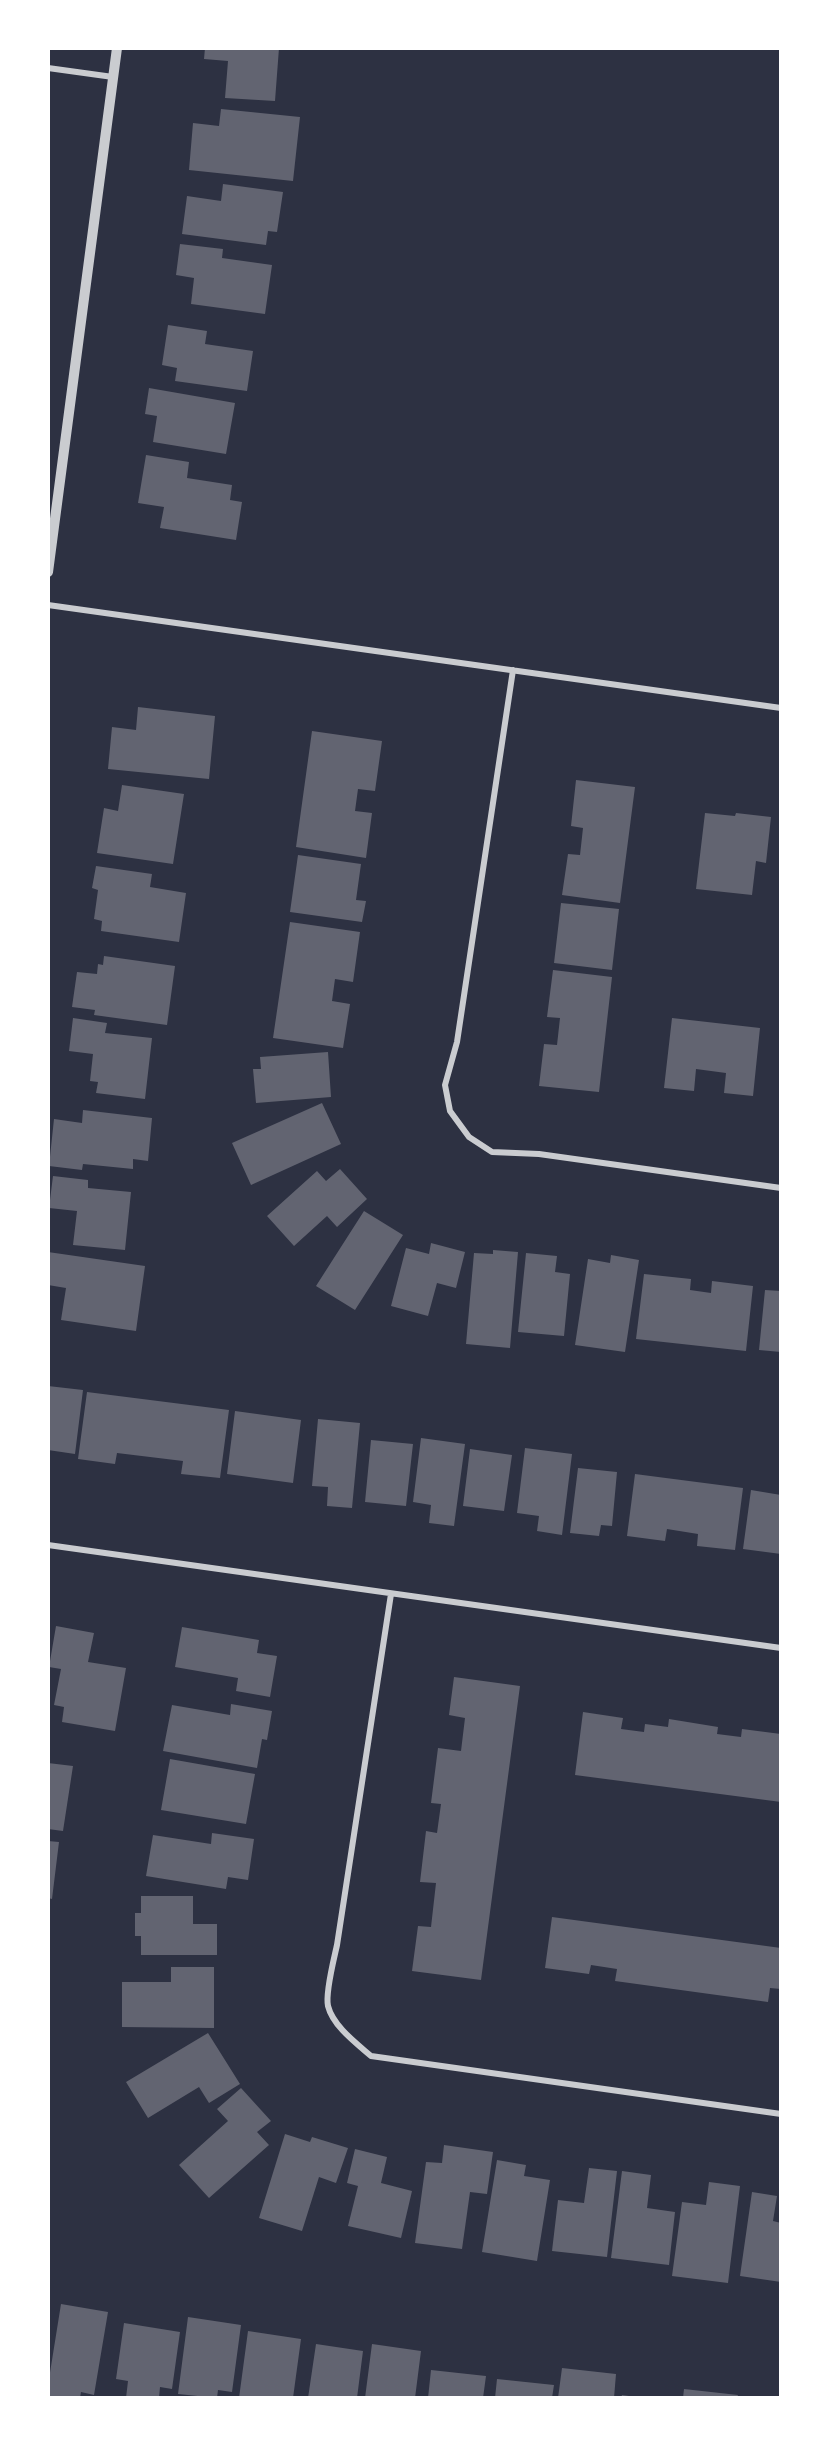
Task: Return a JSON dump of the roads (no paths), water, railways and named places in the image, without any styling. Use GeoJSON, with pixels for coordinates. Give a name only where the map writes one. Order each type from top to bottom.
{"type":"FeatureCollection","features":[{"type":"Feature","properties":{"kind":"street"},"geometry":{"type":"LineString","coordinates":[[48,572],[117,48]]}},
{"type":"Feature","properties":{"kind":"street"},"geometry":{"type":"LineString","coordinates":[[48,68],[113,77]]}},
{"type":"Feature","properties":{"kind":"street"},"geometry":{"type":"LineString","coordinates":[[48,605],[781,708]]}},
{"type":"Feature","properties":{"kind":"street"},"geometry":{"type":"LineString","coordinates":[[513,670],[457,1042],[445,1085],[450,1111],[469,1137],[492,1152],[539,1154],[781,1188]]}},
{"type":"Feature","properties":{"kind":"street"},"geometry":{"type":"LineString","coordinates":[[48,1545],[781,1648]]}},
{"type":"Feature","properties":{"kind":"street"},"geometry":{"type":"LineString","coordinates":[[391,1594],[338,1945],[331,1976],[328,2006],[344,2034],[371,2056],[781,2114]]}}]}
